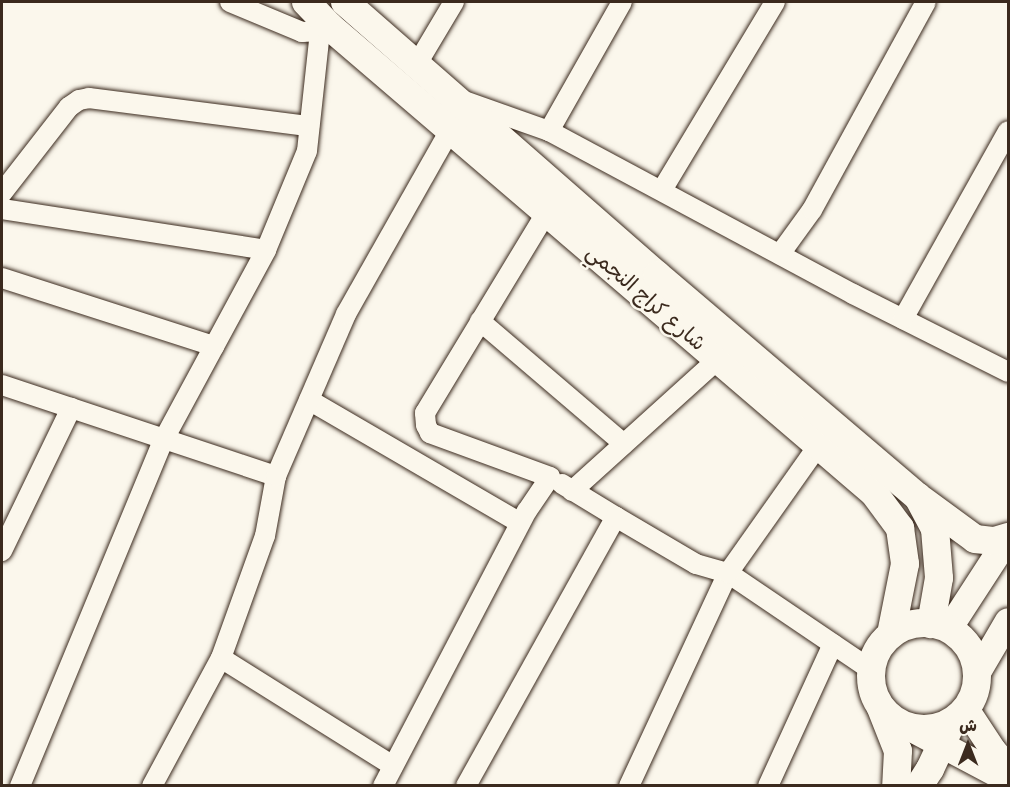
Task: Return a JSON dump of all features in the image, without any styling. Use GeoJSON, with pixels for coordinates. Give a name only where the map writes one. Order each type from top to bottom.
{"type":"FeatureCollection","features":[{"type":"Feature","properties":{"kind":"main road","name":"شارع كراج النجمي"},"geometry":{"type":"LineString","coordinates":[[306,2],[325,28],[450,130],[874,493],[900,528],[905,564],[891,634]]}},
{"type":"Feature","properties":{"kind":"main road"},"geometry":{"type":"LineString","coordinates":[[355,6],[452,96],[657,275],[918,497],[975,539],[996,541],[1008,538]]}},
{"type":"Feature","properties":{"kind":"main road"},"geometry":{"type":"LineString","coordinates":[[918,497],[935,529],[940,626]]}},
{"type":"Feature","properties":{"kind":"main road"},"geometry":{"type":"LineString","coordinates":[[897,786],[898,751],[872,690],[871,670],[878,650],[891,634],[910,625],[940,626],[960,636],[969,648],[977,674],[975,693],[919,786]]}},
{"type":"Feature","properties":{"kind":"main road"},"geometry":{"type":"LineString","coordinates":[[881,708],[894,720],[910,728],[932,729],[954,726]]}},
{"type":"Feature","properties":{"kind":"street"},"geometry":{"type":"LineString","coordinates":[[231,2],[302,32],[325,28],[355,6]]}},
{"type":"Feature","properties":{"kind":"street"},"geometry":{"type":"LineString","coordinates":[[417,64],[454,2]]}},
{"type":"Feature","properties":{"kind":"street"},"geometry":{"type":"LineString","coordinates":[[549,131],[622,2]]}},
{"type":"Feature","properties":{"kind":"street"},"geometry":{"type":"LineString","coordinates":[[662,190],[775,2]]}},
{"type":"Feature","properties":{"kind":"street"},"geometry":{"type":"LineString","coordinates":[[780,254],[812,210],[926,2]]}},
{"type":"Feature","properties":{"kind":"street"},"geometry":{"type":"LineString","coordinates":[[20,786],[164,439],[266,250],[307,151],[325,28]]}},
{"type":"Feature","properties":{"kind":"street"},"geometry":{"type":"LineString","coordinates":[[452,96],[549,131],[903,319],[1008,372]]}},
{"type":"Feature","properties":{"kind":"street"},"geometry":{"type":"LineString","coordinates":[[2,193],[69,107],[79,100],[89,98],[309,126]]}},
{"type":"Feature","properties":{"kind":"street"},"geometry":{"type":"LineString","coordinates":[[152,786],[221,658],[266,537],[276,476],[346,314],[450,130]]}},
{"type":"Feature","properties":{"kind":"street"},"geometry":{"type":"LineString","coordinates":[[903,319],[1008,131]]}},
{"type":"Feature","properties":{"kind":"street"},"geometry":{"type":"LineString","coordinates":[[2,208],[266,250]]}},
{"type":"Feature","properties":{"kind":"street"},"geometry":{"type":"LineString","coordinates":[[546,213],[425,413],[426,425],[430,433],[550,477],[696,564],[728,573],[871,670]]}},
{"type":"Feature","properties":{"kind":"street"},"geometry":{"type":"LineString","coordinates":[[2,278],[214,346]]}},
{"type":"Feature","properties":{"kind":"street"},"geometry":{"type":"LineString","coordinates":[[480,321],[624,444]]}},
{"type":"Feature","properties":{"kind":"street"},"geometry":{"type":"LineString","coordinates":[[572,490],[717,360]]}},
{"type":"Feature","properties":{"kind":"street"},"geometry":{"type":"LineString","coordinates":[[2,385],[276,476]]}},
{"type":"Feature","properties":{"kind":"street"},"geometry":{"type":"LineString","coordinates":[[309,400],[520,523]]}},
{"type":"Feature","properties":{"kind":"street"},"geometry":{"type":"LineString","coordinates":[[2,551],[71,408]]}},
{"type":"Feature","properties":{"kind":"street"},"geometry":{"type":"LineString","coordinates":[[628,786],[728,573],[818,446]]}},
{"type":"Feature","properties":{"kind":"street"},"geometry":{"type":"LineString","coordinates":[[383,786],[520,523],[550,477]]}},
{"type":"Feature","properties":{"kind":"street"},"geometry":{"type":"LineString","coordinates":[[466,786],[616,517]]}},
{"type":"Feature","properties":{"kind":"street"},"geometry":{"type":"LineString","coordinates":[[940,626],[1008,538]]}},
{"type":"Feature","properties":{"kind":"street"},"geometry":{"type":"LineString","coordinates":[[977,674],[1008,621]]}},
{"type":"Feature","properties":{"kind":"street"},"geometry":{"type":"LineString","coordinates":[[768,786],[833,644]]}},
{"type":"Feature","properties":{"kind":"street"},"geometry":{"type":"LineString","coordinates":[[221,658],[393,766]]}},
{"type":"Feature","properties":{"kind":"street"},"geometry":{"type":"LineString","coordinates":[[954,726],[993,750],[1008,767]]}},
{"type":"Feature","properties":{"kind":"street"},"geometry":{"type":"LineString","coordinates":[[954,726],[1008,780]]}}]}
